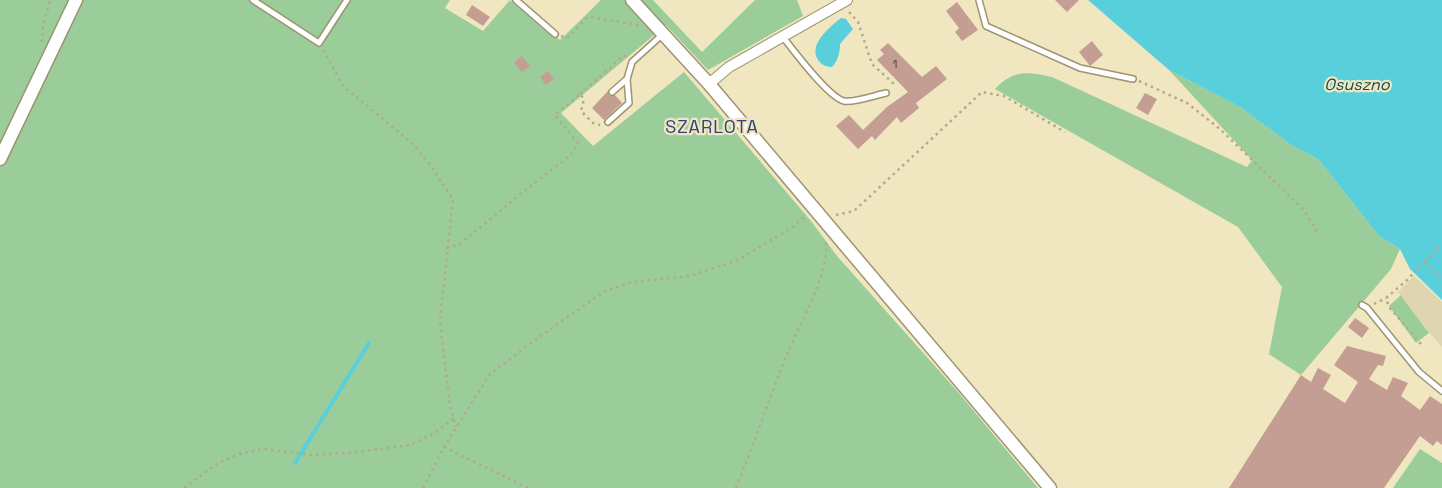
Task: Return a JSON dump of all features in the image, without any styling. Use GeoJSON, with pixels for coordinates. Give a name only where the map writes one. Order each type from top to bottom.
{"type":"FeatureCollection","features":[{"type":"Feature","properties":{"kind":"street"},"geometry":{"type":"LineString","coordinates":[[0,159],[76,0]]}},
{"type":"Feature","properties":{"kind":"street"},"geometry":{"type":"LineString","coordinates":[[632,0],[709,84],[824,218],[1050,488]]}},
{"type":"Feature","properties":{"kind":"street"},"geometry":{"type":"LineString","coordinates":[[709,84],[729,67],[844,2]]}},
{"type":"Feature","properties":{"kind":"lane"},"geometry":{"type":"LineString","coordinates":[[253,0],[319,42],[347,0]]}},
{"type":"Feature","properties":{"kind":"lane"},"geometry":{"type":"LineString","coordinates":[[516,0],[555,34]]}},
{"type":"Feature","properties":{"kind":"lane"},"geometry":{"type":"LineString","coordinates":[[979,0],[986,26],[1080,68],[1134,78]]}},
{"type":"Feature","properties":{"kind":"lane"},"geometry":{"type":"LineString","coordinates":[[608,122],[629,103],[627,79],[632,62],[661,31]]}},
{"type":"Feature","properties":{"kind":"lane"},"geometry":{"type":"LineString","coordinates":[[782,37],[823,85],[838,98],[846,102],[886,93]]}},
{"type":"Feature","properties":{"kind":"lane"},"geometry":{"type":"LineString","coordinates":[[612,92],[627,79]]}},
{"type":"Feature","properties":{"kind":"lane"},"geometry":{"type":"LineString","coordinates":[[1362,305],[1367,308],[1419,372],[1442,391]]}},
{"type":"Feature","properties":{"kind":"path"},"geometry":{"type":"LineString","coordinates":[[844,2],[858,22],[872,64],[893,83],[896,80]]}},
{"type":"Feature","properties":{"kind":"path"},"geometry":{"type":"LineString","coordinates":[[555,34],[567,38],[588,17],[661,31]]}},
{"type":"Feature","properties":{"kind":"path"},"geometry":{"type":"LineString","coordinates":[[319,42],[344,86],[412,143],[453,199],[440,321],[450,406],[456,428]]}},
{"type":"Feature","properties":{"kind":"path"},"geometry":{"type":"LineString","coordinates":[[447,248],[460,244],[548,172],[568,158],[578,143],[555,116],[623,56],[638,56]]}},
{"type":"Feature","properties":{"kind":"path"},"geometry":{"type":"LineString","coordinates":[[1134,78],[1187,102],[1220,129],[1303,208],[1318,233]]}},
{"type":"Feature","properties":{"kind":"path"},"geometry":{"type":"LineString","coordinates":[[736,488],[788,352],[819,280],[827,250],[824,218],[854,211],[982,92],[1004,96],[1065,132]]}},
{"type":"Feature","properties":{"kind":"path"},"geometry":{"type":"LineString","coordinates":[[580,94],[584,98],[581,111],[593,123],[601,126],[608,122]]}},
{"type":"Feature","properties":{"kind":"path"},"geometry":{"type":"LineString","coordinates":[[423,488],[444,446],[490,374],[606,291],[632,282],[689,276],[736,261],[793,227],[814,208]]}},
{"type":"Feature","properties":{"kind":"path"},"geometry":{"type":"LineString","coordinates":[[1372,305],[1386,298],[1442,244]]}},
{"type":"Feature","properties":{"kind":"path"},"geometry":{"type":"LineString","coordinates":[[1424,262],[1442,278]]}},
{"type":"Feature","properties":{"kind":"path"},"geometry":{"type":"LineString","coordinates":[[1386,298],[1389,307],[1421,344]]}},
{"type":"Feature","properties":{"kind":"path"},"geometry":{"type":"LineString","coordinates":[[184,488],[218,463],[242,453],[264,450],[313,455],[348,453],[410,445],[435,433],[454,418]]}},
{"type":"Feature","properties":{"kind":"path"},"geometry":{"type":"LineString","coordinates":[[444,446],[518,485],[528,488]]}},
{"type":"Feature","properties":{"kind":"green space"},"geometry":{"type":"Polygon","coordinates":[[[0,0],[450,0],[445,8],[483,31],[510,0],[560,40],[601,0],[653,0],[702,52],[755,0],[797,0],[803,16],[708,70],[666,25],[561,113],[593,146],[684,72],[811,221],[837,256],[958,392],[1038,488],[0,488],[0,0]]]}},
{"type":"Feature","properties":{"kind":"green space"},"geometry":{"type":"Polygon","coordinates":[[[1169,70],[1240,107],[1291,145],[1318,159],[1379,236],[1400,249],[1391,269],[1301,375],[1269,354],[1282,287],[1238,227],[995,89],[1015,75],[1028,73],[1052,77],[1247,167],[1252,160],[1169,70]]]}},
{"type":"Feature","properties":{"kind":"green space"},"geometry":{"type":"Polygon","coordinates":[[[1401,295],[1429,333],[1416,343],[1389,306],[1401,295]]]}},
{"type":"Feature","properties":{"kind":"green space"},"geometry":{"type":"Polygon","coordinates":[[[1420,449],[1442,463],[1442,488],[1393,488],[1420,449]]]}},
{"type":"Feature","properties":{"kind":"sand"},"geometry":{"type":"Polygon","coordinates":[[[1414,276],[1442,302],[1442,347],[1398,292],[1414,276]]]}},
{"type":"Feature","properties":{"kind":"water","name":"Osuszno"},"geometry":{"type":"Polygon","coordinates":[[[1088,0],[1442,0],[1442,300],[1410,269],[1400,249],[1379,236],[1318,159],[1291,145],[1240,107],[1169,70],[1088,0]]]}},
{"type":"Feature","properties":{"kind":"water"},"geometry":{"type":"Polygon","coordinates":[[[841,18],[846,19],[853,29],[840,44],[840,50],[834,65],[832,67],[826,66],[818,60],[816,48],[822,36],[841,18]]]}},
{"type":"Feature","properties":{"kind":"building"},"geometry":{"type":"Polygon","coordinates":[[[1055,0],[1079,0],[1067,12],[1055,0]]]}},
{"type":"Feature","properties":{"kind":"building"},"geometry":{"type":"Polygon","coordinates":[[[957,2],[978,30],[962,41],[955,32],[959,28],[946,11],[957,2]]]}},
{"type":"Feature","properties":{"kind":"building"},"geometry":{"type":"Polygon","coordinates":[[[472,5],[490,17],[483,26],[466,15],[472,5]]]}},
{"type":"Feature","properties":{"kind":"building"},"geometry":{"type":"Polygon","coordinates":[[[1092,41],[1103,55],[1090,66],[1079,52],[1092,41]]]}},
{"type":"Feature","properties":{"kind":"building"},"geometry":{"type":"Polygon","coordinates":[[[888,43],[922,77],[936,66],[947,79],[916,103],[919,108],[901,123],[897,117],[875,140],[872,136],[858,149],[836,126],[849,115],[863,130],[887,107],[908,92],[877,60],[884,54],[880,50],[888,43]]]}},
{"type":"Feature","properties":{"kind":"building"},"geometry":{"type":"Polygon","coordinates":[[[522,56],[530,66],[522,72],[514,62],[522,56]]]}},
{"type":"Feature","properties":{"kind":"building"},"geometry":{"type":"Polygon","coordinates":[[[548,71],[554,79],[546,85],[540,77],[548,71]]]}},
{"type":"Feature","properties":{"kind":"building"},"geometry":{"type":"Polygon","coordinates":[[[608,91],[609,95],[615,95],[622,103],[604,120],[592,108],[608,91]]]}},
{"type":"Feature","properties":{"kind":"building"},"geometry":{"type":"Polygon","coordinates":[[[1145,93],[1157,99],[1148,115],[1136,108],[1145,93]]]}},
{"type":"Feature","properties":{"kind":"building"},"geometry":{"type":"Polygon","coordinates":[[[1355,318],[1369,328],[1362,338],[1348,327],[1355,318]]]}},
{"type":"Feature","properties":{"kind":"building"},"geometry":{"type":"Polygon","coordinates":[[[1347,346],[1386,356],[1383,366],[1378,365],[1369,379],[1387,390],[1393,377],[1408,383],[1401,396],[1420,410],[1430,396],[1442,404],[1442,445],[1437,441],[1433,446],[1420,436],[1384,488],[1229,488],[1301,375],[1311,382],[1318,368],[1331,375],[1323,389],[1345,403],[1358,382],[1334,365],[1347,346]]]}},
{"type":"Feature","properties":{"kind":"waterway"},"geometry":{"type":"LineString","coordinates":[[295,463],[369,343]]}},
{"type":"Feature","properties":{"kind":"district","name":"SZARLOTA"},"geometry":{"type":"Point","coordinates":[712,127]}}]}
